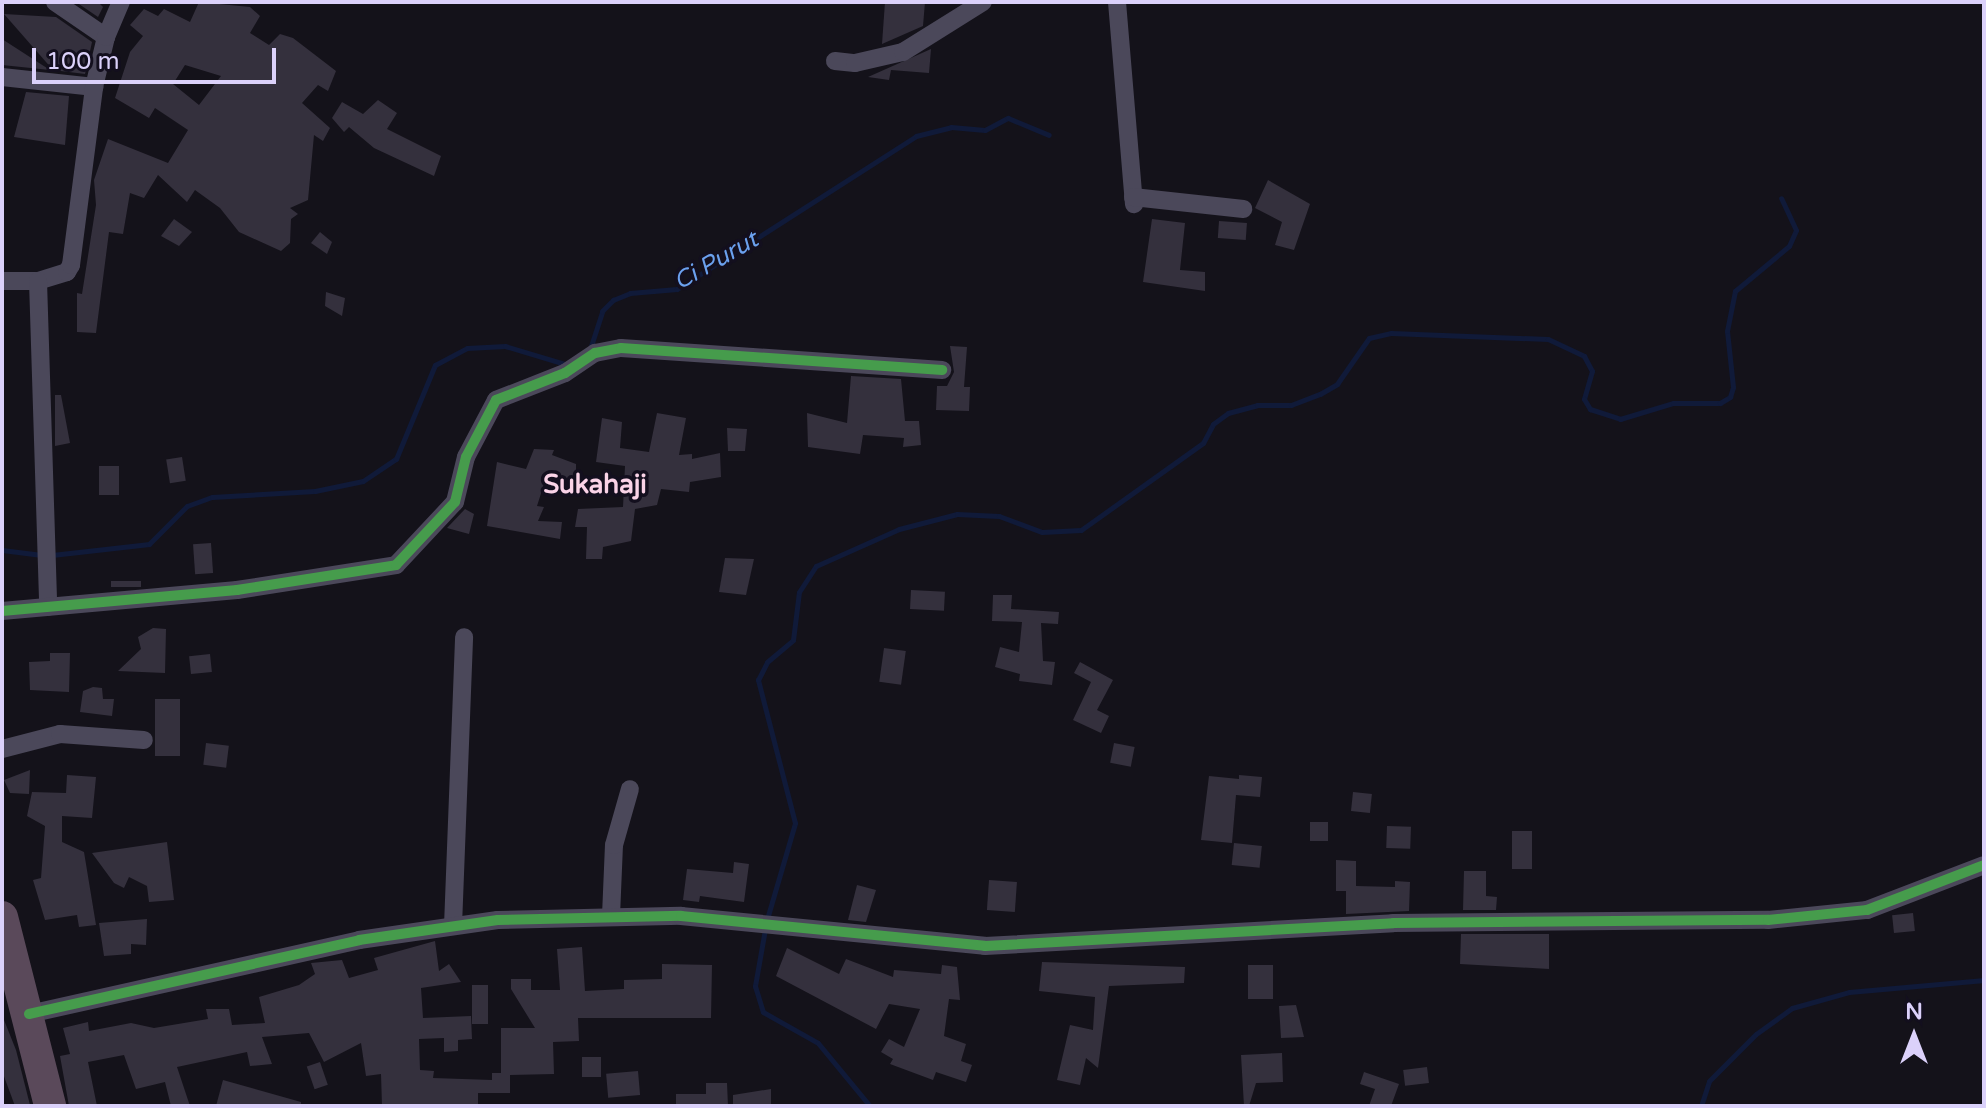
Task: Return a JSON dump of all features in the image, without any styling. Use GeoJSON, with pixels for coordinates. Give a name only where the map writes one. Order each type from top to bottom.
{"type":"FeatureCollection","features":[{"type":"Feature","properties":{"kind":"highway"},"geometry":{"type":"LineString","coordinates":[[2,917],[50,1106]]}},
{"type":"Feature","properties":{"kind":"street"},"geometry":{"type":"LineString","coordinates":[[55,2],[106,37]]}},
{"type":"Feature","properties":{"kind":"street"},"geometry":{"type":"LineString","coordinates":[[2,281],[38,281],[67,272],[71,265],[94,87],[106,37],[121,2]]}},
{"type":"Feature","properties":{"kind":"street"},"geometry":{"type":"LineString","coordinates":[[835,61],[855,63],[903,52],[983,2]]}},
{"type":"Feature","properties":{"kind":"street"},"geometry":{"type":"LineString","coordinates":[[1117,2],[1134,200],[1243,209]]}},
{"type":"Feature","properties":{"kind":"street"},"geometry":{"type":"LineString","coordinates":[[2,77],[94,87]]}},
{"type":"Feature","properties":{"kind":"street"},"geometry":{"type":"LineString","coordinates":[[38,281],[48,607]]}},
{"type":"Feature","properties":{"kind":"street"},"geometry":{"type":"LineString","coordinates":[[2,611],[237,590],[396,565],[455,502],[462,487],[466,457],[496,400],[565,373],[595,353],[621,348],[942,370]]}},
{"type":"Feature","properties":{"kind":"street"},"geometry":{"type":"LineString","coordinates":[[453,926],[464,637]]}},
{"type":"Feature","properties":{"kind":"street"},"geometry":{"type":"LineString","coordinates":[[2,749],[60,734],[144,740]]}},
{"type":"Feature","properties":{"kind":"street"},"geometry":{"type":"LineString","coordinates":[[611,916],[614,845],[630,789]]}},
{"type":"Feature","properties":{"kind":"street"},"geometry":{"type":"LineString","coordinates":[[29,1014],[359,940],[453,926],[611,916],[769,921],[985,946],[1380,923],[1768,920],[1867,910],[1984,865]]}},
{"type":"Feature","properties":{"kind":"building"},"geometry":{"type":"Polygon","coordinates":[[[76,2],[98,2],[103,7],[98,17],[76,2]]]}},
{"type":"Feature","properties":{"kind":"building"},"geometry":{"type":"Polygon","coordinates":[[[199,2],[250,7],[260,16],[250,33],[269,45],[280,34],[293,38],[336,71],[328,91],[318,85],[302,103],[330,128],[323,141],[314,135],[308,200],[290,208],[298,214],[291,219],[290,243],[281,251],[239,232],[220,208],[195,190],[187,202],[158,175],[144,198],[130,193],[123,234],[109,232],[96,333],[77,332],[77,293],[82,294],[96,205],[94,180],[108,139],[168,163],[188,130],[155,108],[149,118],[115,98],[130,52],[143,36],[130,25],[144,9],[158,16],[164,9],[190,22],[199,2]],[[185,65],[173,84],[199,105],[221,76],[185,65]]]}},
{"type":"Feature","properties":{"kind":"building"},"geometry":{"type":"Polygon","coordinates":[[[885,2],[925,2],[923,26],[882,44],[885,2]]]}},
{"type":"Feature","properties":{"kind":"building"},"geometry":{"type":"Polygon","coordinates":[[[4,14],[56,17],[92,42],[85,74],[53,70],[4,14]]]}},
{"type":"Feature","properties":{"kind":"building"},"geometry":{"type":"Polygon","coordinates":[[[2,39],[50,70],[2,65],[2,39]]]}},
{"type":"Feature","properties":{"kind":"building"},"geometry":{"type":"Polygon","coordinates":[[[931,49],[929,73],[891,70],[889,80],[868,77],[931,49]]]}},
{"type":"Feature","properties":{"kind":"building"},"geometry":{"type":"Polygon","coordinates":[[[26,92],[69,96],[65,145],[14,137],[26,92]]]}},
{"type":"Feature","properties":{"kind":"building"},"geometry":{"type":"Polygon","coordinates":[[[378,100],[397,113],[387,129],[441,156],[434,176],[374,148],[349,127],[344,132],[332,118],[342,102],[363,114],[378,100]]]}},
{"type":"Feature","properties":{"kind":"building"},"geometry":{"type":"Polygon","coordinates":[[[1268,180],[1310,204],[1294,250],[1275,245],[1282,222],[1255,208],[1268,180]]]}},
{"type":"Feature","properties":{"kind":"building"},"geometry":{"type":"Polygon","coordinates":[[[174,219],[192,232],[179,246],[161,236],[174,219]]]}},
{"type":"Feature","properties":{"kind":"building"},"geometry":{"type":"Polygon","coordinates":[[[1152,219],[1185,223],[1180,270],[1205,272],[1205,291],[1143,282],[1152,219]]]}},
{"type":"Feature","properties":{"kind":"building"},"geometry":{"type":"Polygon","coordinates":[[[1219,221],[1247,223],[1246,240],[1218,238],[1219,221]]]}},
{"type":"Feature","properties":{"kind":"building"},"geometry":{"type":"Polygon","coordinates":[[[320,232],[332,242],[327,254],[311,243],[320,232]]]}},
{"type":"Feature","properties":{"kind":"building"},"geometry":{"type":"Polygon","coordinates":[[[326,292],[345,298],[342,316],[325,306],[326,292]]]}},
{"type":"Feature","properties":{"kind":"building"},"geometry":{"type":"Polygon","coordinates":[[[950,346],[967,347],[964,387],[970,387],[969,411],[936,410],[937,386],[947,386],[954,372],[950,346]]]}},
{"type":"Feature","properties":{"kind":"building"},"geometry":{"type":"Polygon","coordinates":[[[851,376],[901,379],[905,421],[919,421],[921,445],[903,447],[904,438],[863,435],[860,454],[808,447],[807,413],[847,423],[851,376]]]}},
{"type":"Feature","properties":{"kind":"building"},"geometry":{"type":"Polygon","coordinates":[[[55,395],[61,395],[70,443],[55,446],[55,395]]]}},
{"type":"Feature","properties":{"kind":"building"},"geometry":{"type":"Polygon","coordinates":[[[657,413],[686,418],[679,455],[692,454],[692,459],[720,453],[721,477],[690,482],[689,492],[661,489],[657,505],[635,509],[631,541],[603,547],[602,559],[586,559],[587,527],[575,527],[578,509],[623,507],[625,466],[596,462],[602,418],[622,422],[620,448],[649,452],[657,413]]]}},
{"type":"Feature","properties":{"kind":"building"},"geometry":{"type":"Polygon","coordinates":[[[727,428],[747,429],[745,451],[728,451],[727,428]]]}},
{"type":"Feature","properties":{"kind":"building"},"geometry":{"type":"Polygon","coordinates":[[[534,449],[554,450],[552,455],[576,464],[576,483],[545,481],[537,506],[544,507],[538,521],[562,522],[560,539],[487,526],[497,462],[526,469],[534,449]]]}},
{"type":"Feature","properties":{"kind":"building"},"geometry":{"type":"Polygon","coordinates":[[[182,457],[186,481],[170,483],[166,460],[182,457]]]}},
{"type":"Feature","properties":{"kind":"building"},"geometry":{"type":"Polygon","coordinates":[[[99,466],[119,466],[119,495],[99,495],[99,466]]]}},
{"type":"Feature","properties":{"kind":"building"},"geometry":{"type":"Polygon","coordinates":[[[465,509],[474,514],[469,534],[447,528],[465,509]]]}},
{"type":"Feature","properties":{"kind":"building"},"geometry":{"type":"Polygon","coordinates":[[[211,543],[213,573],[195,574],[193,544],[211,543]]]}},
{"type":"Feature","properties":{"kind":"building"},"geometry":{"type":"Polygon","coordinates":[[[725,558],[754,559],[746,595],[719,592],[725,558]]]}},
{"type":"Feature","properties":{"kind":"building"},"geometry":{"type":"Polygon","coordinates":[[[111,581],[141,581],[141,587],[111,587],[111,581]]]}},
{"type":"Feature","properties":{"kind":"building"},"geometry":{"type":"Polygon","coordinates":[[[911,590],[945,592],[944,611],[910,609],[911,590]]]}},
{"type":"Feature","properties":{"kind":"building"},"geometry":{"type":"Polygon","coordinates":[[[993,595],[1012,595],[1011,609],[1059,612],[1058,624],[1041,623],[1043,661],[1055,662],[1052,685],[1019,681],[1020,674],[995,667],[1000,647],[1019,652],[1022,622],[992,621],[993,595]]]}},
{"type":"Feature","properties":{"kind":"building"},"geometry":{"type":"Polygon","coordinates":[[[153,628],[166,629],[165,673],[118,671],[141,649],[138,637],[153,628]]]}},
{"type":"Feature","properties":{"kind":"building"},"geometry":{"type":"Polygon","coordinates":[[[884,648],[906,651],[901,685],[879,682],[884,648]]]}},
{"type":"Feature","properties":{"kind":"building"},"geometry":{"type":"Polygon","coordinates":[[[50,653],[70,653],[69,692],[30,690],[29,662],[50,661],[50,653]]]}},
{"type":"Feature","properties":{"kind":"building"},"geometry":{"type":"Polygon","coordinates":[[[210,654],[212,672],[191,674],[189,656],[210,654]]]}},
{"type":"Feature","properties":{"kind":"building"},"geometry":{"type":"Polygon","coordinates":[[[1080,662],[1113,680],[1097,710],[1109,716],[1101,733],[1073,720],[1091,682],[1074,673],[1080,662]]]}},
{"type":"Feature","properties":{"kind":"building"},"geometry":{"type":"Polygon","coordinates":[[[102,688],[103,699],[114,699],[112,716],[80,712],[83,691],[102,688]]]}},
{"type":"Feature","properties":{"kind":"building"},"geometry":{"type":"Polygon","coordinates":[[[155,699],[180,699],[180,756],[155,756],[155,699]]]}},
{"type":"Feature","properties":{"kind":"building"},"geometry":{"type":"Polygon","coordinates":[[[206,743],[229,746],[226,768],[203,765],[206,743]]]}},
{"type":"Feature","properties":{"kind":"building"},"geometry":{"type":"Polygon","coordinates":[[[1114,743],[1135,747],[1131,767],[1110,763],[1114,743]]]}},
{"type":"Feature","properties":{"kind":"building"},"geometry":{"type":"Polygon","coordinates":[[[30,770],[29,794],[10,793],[4,780],[30,770]]]}},
{"type":"Feature","properties":{"kind":"building"},"geometry":{"type":"Polygon","coordinates":[[[67,775],[96,777],[92,818],[62,816],[62,842],[84,852],[96,925],[79,927],[77,915],[45,920],[33,880],[41,878],[45,826],[27,816],[32,792],[66,793],[67,775]]]}},
{"type":"Feature","properties":{"kind":"building"},"geometry":{"type":"Polygon","coordinates":[[[1239,775],[1262,777],[1260,797],[1236,795],[1232,843],[1201,840],[1209,776],[1239,779],[1239,775]]]}},
{"type":"Feature","properties":{"kind":"building"},"geometry":{"type":"Polygon","coordinates":[[[1353,792],[1372,794],[1370,813],[1351,811],[1353,792]]]}},
{"type":"Feature","properties":{"kind":"building"},"geometry":{"type":"Polygon","coordinates":[[[1310,822],[1328,822],[1328,841],[1310,841],[1310,822]]]}},
{"type":"Feature","properties":{"kind":"building"},"geometry":{"type":"Polygon","coordinates":[[[1387,826],[1411,827],[1410,849],[1386,848],[1387,826]]]}},
{"type":"Feature","properties":{"kind":"building"},"geometry":{"type":"Polygon","coordinates":[[[1512,831],[1532,831],[1532,869],[1512,869],[1512,831]]]}},
{"type":"Feature","properties":{"kind":"building"},"geometry":{"type":"Polygon","coordinates":[[[167,842],[174,900],[149,902],[147,886],[129,877],[124,888],[114,883],[92,853],[167,842]]]}},
{"type":"Feature","properties":{"kind":"building"},"geometry":{"type":"Polygon","coordinates":[[[1234,843],[1262,846],[1260,868],[1232,865],[1234,843]]]}},
{"type":"Feature","properties":{"kind":"building"},"geometry":{"type":"Polygon","coordinates":[[[1336,860],[1356,861],[1356,886],[1395,887],[1395,881],[1410,882],[1409,911],[1346,914],[1346,891],[1336,891],[1336,860]]]}},
{"type":"Feature","properties":{"kind":"building"},"geometry":{"type":"Polygon","coordinates":[[[734,862],[749,864],[744,902],[700,896],[699,902],[683,900],[687,869],[733,873],[734,862]]]}},
{"type":"Feature","properties":{"kind":"building"},"geometry":{"type":"Polygon","coordinates":[[[1464,871],[1486,871],[1486,896],[1497,897],[1496,910],[1463,910],[1464,871]]]}},
{"type":"Feature","properties":{"kind":"building"},"geometry":{"type":"Polygon","coordinates":[[[989,880],[1017,882],[1015,912],[987,910],[989,880]]]}},
{"type":"Feature","properties":{"kind":"building"},"geometry":{"type":"Polygon","coordinates":[[[857,885],[876,890],[866,922],[848,920],[857,885]]]}},
{"type":"Feature","properties":{"kind":"building"},"geometry":{"type":"Polygon","coordinates":[[[1913,913],[1915,931],[1894,933],[1892,915],[1913,913]]]}},
{"type":"Feature","properties":{"kind":"building"},"geometry":{"type":"Polygon","coordinates":[[[147,919],[146,945],[131,944],[131,954],[104,956],[99,923],[147,919]]]}},
{"type":"Feature","properties":{"kind":"building"},"geometry":{"type":"Polygon","coordinates":[[[1461,934],[1549,934],[1549,969],[1460,964],[1461,934]]]}},
{"type":"Feature","properties":{"kind":"building"},"geometry":{"type":"Polygon","coordinates":[[[435,941],[439,971],[449,964],[461,982],[421,988],[423,1018],[471,1016],[472,1039],[458,1040],[458,1051],[444,1052],[444,1038],[419,1039],[420,1070],[434,1071],[433,1078],[492,1080],[492,1073],[501,1073],[501,1028],[535,1028],[511,989],[511,979],[531,979],[531,990],[560,990],[557,949],[582,947],[585,991],[624,989],[624,980],[662,979],[662,964],[712,965],[711,1018],[578,1018],[579,1041],[553,1042],[554,1074],[510,1075],[510,1093],[478,1093],[478,1106],[382,1106],[381,1074],[366,1076],[361,1043],[324,1062],[309,1033],[262,1037],[272,1064],[250,1066],[247,1052],[177,1067],[190,1106],[171,1106],[165,1082],[136,1089],[124,1055],[88,1062],[97,1106],[69,1106],[60,1056],[70,1054],[63,1028],[88,1022],[89,1031],[131,1023],[154,1028],[208,1019],[206,1009],[229,1009],[232,1025],[265,1023],[259,997],[299,985],[315,974],[311,963],[342,960],[349,978],[378,970],[374,958],[435,941]]]}},
{"type":"Feature","properties":{"kind":"building"},"geometry":{"type":"Polygon","coordinates":[[[787,948],[839,974],[846,959],[893,977],[894,970],[941,974],[942,965],[957,967],[960,1000],[949,999],[944,1036],[966,1044],[961,1061],[972,1065],[966,1082],[936,1072],[933,1080],[890,1064],[893,1059],[881,1052],[889,1039],[904,1047],[920,1009],[889,1004],[876,1029],[776,976],[787,948]]]}},
{"type":"Feature","properties":{"kind":"building"},"geometry":{"type":"Polygon","coordinates":[[[1042,962],[1185,967],[1184,983],[1109,986],[1098,1068],[1086,1058],[1080,1085],[1057,1080],[1070,1025],[1093,1030],[1095,997],[1039,991],[1042,962]]]}},
{"type":"Feature","properties":{"kind":"building"},"geometry":{"type":"Polygon","coordinates":[[[1248,965],[1273,965],[1273,999],[1248,999],[1248,965]]]}},
{"type":"Feature","properties":{"kind":"building"},"geometry":{"type":"Polygon","coordinates":[[[472,985],[488,985],[488,1024],[472,1024],[472,985]]]}},
{"type":"Feature","properties":{"kind":"building"},"geometry":{"type":"Polygon","coordinates":[[[1296,1005],[1304,1037],[1281,1038],[1279,1006],[1296,1005]]]}},
{"type":"Feature","properties":{"kind":"building"},"geometry":{"type":"Polygon","coordinates":[[[2,1015],[16,1050],[30,1105],[15,1106],[2,1071],[2,1015]]]}},
{"type":"Feature","properties":{"kind":"building"},"geometry":{"type":"Polygon","coordinates":[[[1282,1053],[1283,1082],[1256,1083],[1249,1106],[1244,1106],[1241,1055],[1282,1053]]]}},
{"type":"Feature","properties":{"kind":"building"},"geometry":{"type":"Polygon","coordinates":[[[582,1057],[601,1057],[601,1077],[582,1077],[582,1057]]]}},
{"type":"Feature","properties":{"kind":"building"},"geometry":{"type":"Polygon","coordinates":[[[320,1062],[328,1085],[315,1089],[307,1067],[320,1062]]]}},
{"type":"Feature","properties":{"kind":"building"},"geometry":{"type":"Polygon","coordinates":[[[1427,1067],[1429,1083],[1405,1086],[1403,1070],[1427,1067]]]}},
{"type":"Feature","properties":{"kind":"building"},"geometry":{"type":"Polygon","coordinates":[[[638,1071],[640,1095],[608,1098],[606,1074],[638,1071]]]}},
{"type":"Feature","properties":{"kind":"building"},"geometry":{"type":"Polygon","coordinates":[[[1364,1072],[1399,1084],[1391,1106],[1369,1106],[1375,1089],[1360,1084],[1364,1072]]]}},
{"type":"Feature","properties":{"kind":"building"},"geometry":{"type":"Polygon","coordinates":[[[223,1080],[301,1102],[301,1106],[216,1106],[223,1080]]]}},
{"type":"Feature","properties":{"kind":"building"},"geometry":{"type":"Polygon","coordinates":[[[706,1083],[727,1083],[728,1106],[676,1106],[676,1094],[706,1094],[706,1083]]]}},
{"type":"Feature","properties":{"kind":"building"},"geometry":{"type":"Polygon","coordinates":[[[771,1089],[771,1106],[733,1106],[733,1095],[771,1089]]]}},
{"type":"Feature","properties":{"kind":"waterway","name":"Ci Purut"},"geometry":{"type":"LineString","coordinates":[[590,349],[602,311],[613,300],[630,293],[677,289],[916,136],[951,127],[985,130],[1008,118],[1049,135]]}},
{"type":"Feature","properties":{"kind":"waterway"},"geometry":{"type":"LineString","coordinates":[[767,919],[795,823],[758,680],[767,662],[793,640],[799,592],[816,566],[899,529],[957,514],[999,516],[1042,532],[1081,530],[1203,443],[1213,424],[1228,413],[1257,405],[1291,405],[1320,394],[1337,384],[1369,338],[1391,333],[1548,339],[1584,356],[1592,371],[1584,399],[1590,409],[1620,419],[1673,403],[1720,403],[1730,397],[1733,387],[1727,331],[1735,291],[1789,246],[1796,230],[1781,198]]}},
{"type":"Feature","properties":{"kind":"waterway","name":"Ci Purut"},"geometry":{"type":"LineString","coordinates":[[52,555],[149,544],[187,506],[212,497],[315,491],[363,481],[396,459],[435,365],[467,348],[505,346],[565,364]]}},
{"type":"Feature","properties":{"kind":"waterway","name":"Ci Purut"},"geometry":{"type":"LineString","coordinates":[[2,550],[42,555]]}},
{"type":"Feature","properties":{"kind":"waterway"},"geometry":{"type":"LineString","coordinates":[[765,929],[755,986],[763,1012],[818,1043],[870,1106]]}},
{"type":"Feature","properties":{"kind":"waterway"},"geometry":{"type":"LineString","coordinates":[[1701,1106],[1709,1081],[1756,1034],[1792,1008],[1849,992],[1984,980]]}},
{"type":"Feature","properties":{"kind":"cycle path"},"geometry":{"type":"LineString","coordinates":[[2,611],[237,590],[396,565],[455,502],[466,457],[496,400],[565,373],[595,353],[621,348],[942,370]]}},
{"type":"Feature","properties":{"kind":"cycle path"},"geometry":{"type":"LineString","coordinates":[[29,1014],[359,940],[498,920],[681,916],[985,946],[1393,923],[1768,920],[1867,910],[1984,865]]}},
{"type":"Feature","properties":{"kind":"district","name":"Sukahaji"},"geometry":{"type":"Point","coordinates":[595,485]}}]}
